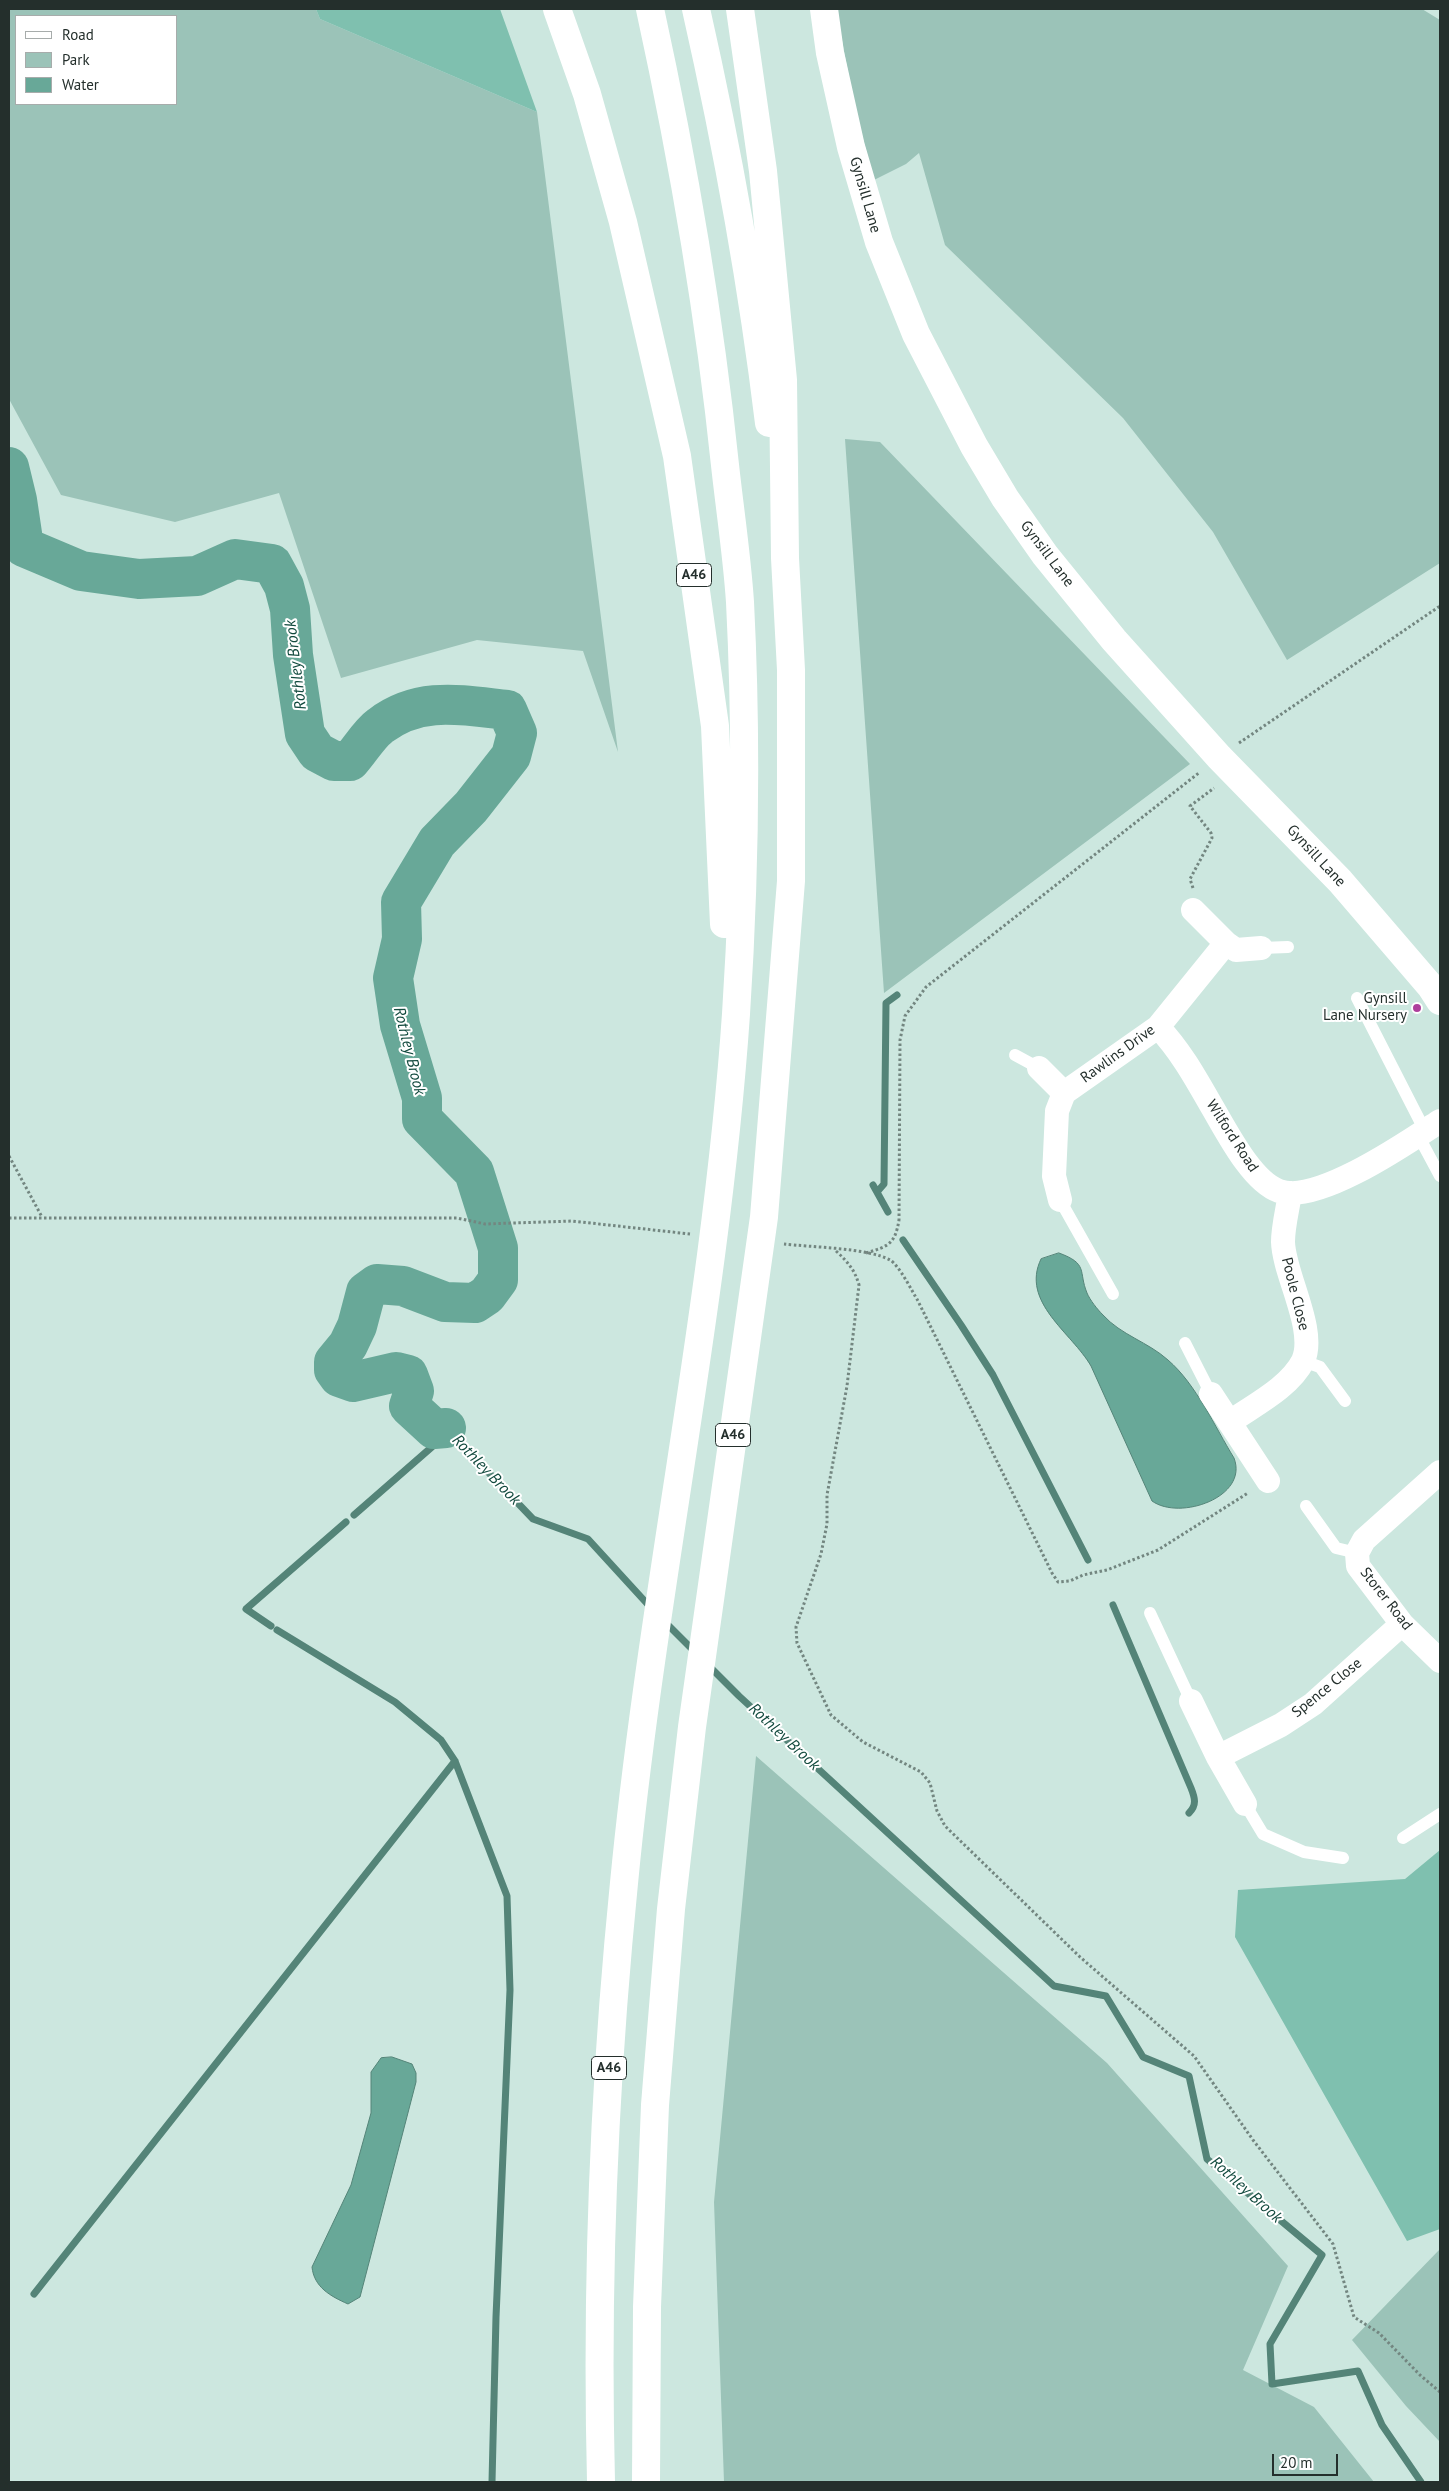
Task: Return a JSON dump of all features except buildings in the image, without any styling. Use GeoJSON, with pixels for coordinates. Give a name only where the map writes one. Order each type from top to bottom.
{"type":"FeatureCollection","features":[{"type":"Feature","properties":{"kind":"main road","name":"A46"},"geometry":{"type":"LineString","coordinates":[[557,9],[587,94],[623,222],[676,456],[713,707],[724,913],[722,1158]]}},
{"type":"Feature","properties":{"kind":"main road","name":"A46"},"geometry":{"type":"LineString","coordinates":[[600,2482],[599,2404],[603,2150],[624,1880],[663,1575],[708,1268],[707,1226],[722,1158],[736,1019],[742,910],[744,747],[739,597],[705,300],[683,168],[650,9]]}},
{"type":"Feature","properties":{"kind":"main road","name":"A46"},"geometry":{"type":"LineString","coordinates":[[696,9],[722,126],[758,334],[786,558]]}},
{"type":"Feature","properties":{"kind":"main road","name":"A46"},"geometry":{"type":"LineString","coordinates":[[646,2482],[647,2307],[656,2096],[672,1909],[696,1695],[764,1216],[791,881],[791,670],[786,558],[783,380],[763,171],[740,9]]}},
{"type":"Feature","properties":{"kind":"main road","name":"Gynsill Lane"},"geometry":{"type":"LineString","coordinates":[[824,9],[830,53],[851,147],[879,242],[916,334],[974,446],[1005,498],[1045,554],[1114,640],[1227,765],[1340,881],[1437,989]]}},
{"type":"Feature","properties":{"kind":"main road"},"geometry":{"type":"LineString","coordinates":[[647,2307],[659,2482]]}},
{"type":"Feature","properties":{"kind":"street"},"geometry":{"type":"LineString","coordinates":[[1195,913],[1226,943],[1236,950],[1260,948]]}},
{"type":"Feature","properties":{"kind":"street","name":"Rawlins Drive"},"geometry":{"type":"LineString","coordinates":[[1060,1200],[1054,1176],[1057,1111],[1064,1093],[1158,1027],[1226,943]]}},
{"type":"Feature","properties":{"kind":"street","name":"Wilford Road"},"geometry":{"type":"LineString","coordinates":[[1158,1027],[1177,1047],[1227,1131],[1256,1174],[1278,1191],[1311,1191],[1335,1183],[1428,1129]]}},
{"type":"Feature","properties":{"kind":"street","name":"Rawlins Drive"},"geometry":{"type":"LineString","coordinates":[[1039,1068],[1064,1093]]}},
{"type":"Feature","properties":{"kind":"street","name":"Poole Close"},"geometry":{"type":"LineString","coordinates":[[1290,1192],[1283,1242],[1307,1343],[1303,1361]]}},
{"type":"Feature","properties":{"kind":"street"},"geometry":{"type":"LineString","coordinates":[[1230,1422],[1284,1385],[1303,1361]]}},
{"type":"Feature","properties":{"kind":"street"},"geometry":{"type":"LineString","coordinates":[[1211,1394],[1268,1481]]}},
{"type":"Feature","properties":{"kind":"street","name":"Storer Road"},"geometry":{"type":"LineString","coordinates":[[1440,1472],[1364,1540],[1357,1553],[1358,1566],[1402,1624],[1440,1661]]}},
{"type":"Feature","properties":{"kind":"street","name":"Spence Close"},"geometry":{"type":"LineString","coordinates":[[1218,1757],[1281,1725],[1313,1704],[1402,1624]]}},
{"type":"Feature","properties":{"kind":"street"},"geometry":{"type":"LineString","coordinates":[[1191,1701],[1218,1757],[1245,1804]]}},
{"type":"Feature","properties":{"kind":"lane"},"geometry":{"type":"LineString","coordinates":[[1260,948],[1288,947]]}},
{"type":"Feature","properties":{"kind":"lane"},"geometry":{"type":"LineString","coordinates":[[1357,998],[1428,1129],[1440,1176]]}},
{"type":"Feature","properties":{"kind":"lane"},"geometry":{"type":"LineString","coordinates":[[1016,1055],[1039,1068]]}},
{"type":"Feature","properties":{"kind":"lane"},"geometry":{"type":"LineString","coordinates":[[1060,1200],[1113,1294]]}},
{"type":"Feature","properties":{"kind":"lane"},"geometry":{"type":"LineString","coordinates":[[1184,1343],[1211,1394]]}},
{"type":"Feature","properties":{"kind":"lane"},"geometry":{"type":"LineString","coordinates":[[1303,1361],[1320,1367],[1345,1401]]}},
{"type":"Feature","properties":{"kind":"lane"},"geometry":{"type":"LineString","coordinates":[[1306,1506],[1336,1548],[1357,1553]]}},
{"type":"Feature","properties":{"kind":"lane"},"geometry":{"type":"LineString","coordinates":[[1150,1613],[1191,1701]]}},
{"type":"Feature","properties":{"kind":"lane"},"geometry":{"type":"LineString","coordinates":[[1245,1804],[1263,1834],[1304,1852],[1342,1858]]}},
{"type":"Feature","properties":{"kind":"lane"},"geometry":{"type":"LineString","coordinates":[[1403,1838],[1440,1814]]}},
{"type":"Feature","properties":{"kind":"path"},"geometry":{"type":"LineString","coordinates":[[866,1254],[886,1247],[896,1237],[899,1220],[900,1040],[905,1016],[926,987],[1440,606]]}},
{"type":"Feature","properties":{"kind":"path"},"geometry":{"type":"LineString","coordinates":[[1195,913],[1198,899],[1190,879],[1212,838],[1211,833],[1190,806],[1227,765]]}},
{"type":"Feature","properties":{"kind":"path"},"geometry":{"type":"LineString","coordinates":[[9,1156],[42,1217]]}},
{"type":"Feature","properties":{"kind":"path"},"geometry":{"type":"LineString","coordinates":[[9,1218],[448,1217],[485,1224],[572,1221],[707,1226]]}},
{"type":"Feature","properties":{"kind":"path"},"geometry":{"type":"LineString","coordinates":[[777,1244],[866,1254],[891,1260],[918,1301],[1058,1582],[1070,1581],[1084,1575],[1107,1570],[1158,1550],[1268,1481]]}},
{"type":"Feature","properties":{"kind":"path"},"geometry":{"type":"LineString","coordinates":[[835,1250],[850,1264],[857,1275],[859,1285],[847,1386],[827,1495],[827,1524],[821,1554],[796,1627],[797,1643],[831,1715],[863,1742],[921,1772],[930,1783],[937,1810],[945,1826],[1080,1957],[1194,2056],[1253,2140],[1333,2244],[1354,2318],[1379,2334],[1440,2392]]}},
{"type":"Feature","properties":{"kind":"green space"},"geometry":{"type":"Polygon","coordinates":[[[9,9],[316,9],[320,19],[537,112],[618,752],[583,651],[477,640],[341,678],[279,493],[175,522],[61,495],[9,399],[9,9]]]}},
{"type":"Feature","properties":{"kind":"green space"},"geometry":{"type":"Polygon","coordinates":[[[836,9],[1422,9],[1440,20],[1440,563],[1287,660],[1213,532],[1123,418],[945,245],[919,153],[906,164],[874,180],[855,109],[836,9]]]}},
{"type":"Feature","properties":{"kind":"green space"},"geometry":{"type":"Polygon","coordinates":[[[845,439],[880,442],[1190,764],[884,993],[845,439]]]}},
{"type":"Feature","properties":{"kind":"green space"},"geometry":{"type":"Polygon","coordinates":[[[756,1756],[1107,2063],[1288,2266],[1243,2370],[1314,2407],[1374,2482],[724,2482],[714,2202],[756,1756]]]}},
{"type":"Feature","properties":{"kind":"green space"},"geometry":{"type":"Polygon","coordinates":[[[1440,2249],[1440,2442],[1406,2406],[1352,2340],[1440,2249]]]}},
{"type":"Feature","properties":{"kind":"shaded area"},"geometry":{"type":"Polygon","coordinates":[[[316,9],[500,9],[537,112],[320,19],[316,9]]]}},
{"type":"Feature","properties":{"kind":"shaded area"},"geometry":{"type":"Polygon","coordinates":[[[1440,1850],[1440,2229],[1407,2241],[1235,1937],[1238,1890],[1405,1879],[1440,1850]]]}},
{"type":"Feature","properties":{"kind":"water"},"geometry":{"type":"Polygon","coordinates":[[[1059,1253],[1079,1265],[1088,1296],[1103,1315],[1118,1328],[1168,1360],[1196,1393],[1234,1458],[1236,1472],[1231,1484],[1222,1494],[1209,1502],[1179,1508],[1164,1506],[1152,1501],[1091,1366],[1051,1316],[1037,1289],[1036,1275],[1041,1259],[1059,1253]]]}},
{"type":"Feature","properties":{"kind":"water"},"geometry":{"type":"Polygon","coordinates":[[[392,2057],[412,2064],[416,2073],[416,2082],[360,2297],[348,2304],[324,2290],[316,2280],[312,2267],[351,2185],[371,2113],[371,2072],[381,2058],[392,2057]]]}},
{"type":"Feature","properties":{"kind":"waterway","name":"Rothley Brook"},"geometry":{"type":"LineString","coordinates":[[9,467],[17,500],[24,547],[81,571],[139,579],[197,576],[235,559],[272,564],[284,586],[290,609],[293,655],[305,734],[317,752],[334,761],[350,761],[376,729],[395,716],[410,710],[425,706],[441,705],[507,710],[517,733],[511,756],[471,807],[437,842],[401,902],[402,939],[393,978],[400,1025],[422,1098],[422,1119],[474,1172],[498,1248],[498,1280],[487,1295],[475,1303],[445,1302],[403,1286],[377,1284],[366,1292],[357,1326],[348,1345],[334,1362],[334,1370],[339,1377],[353,1382],[396,1372],[408,1375],[414,1391],[409,1406],[434,1429],[446,1428]]}},
{"type":"Feature","properties":{"kind":"waterway"},"geometry":{"type":"LineString","coordinates":[[877,1192],[884,1184],[886,1003],[897,995]]}},
{"type":"Feature","properties":{"kind":"waterway"},"geometry":{"type":"LineString","coordinates":[[873,1185],[888,1212]]}},
{"type":"Feature","properties":{"kind":"waterway"},"geometry":{"type":"LineString","coordinates":[[903,1240],[993,1375],[1088,1560]]}},
{"type":"Feature","properties":{"kind":"waterway","name":"Rothley Brook"},"geometry":{"type":"LineString","coordinates":[[446,1428],[533,1519],[588,1539],[652,1609]]}},
{"type":"Feature","properties":{"kind":"waterway"},"geometry":{"type":"LineString","coordinates":[[354,1515],[449,1432]]}},
{"type":"Feature","properties":{"kind":"waterway"},"geometry":{"type":"LineString","coordinates":[[271,1626],[246,1609],[346,1522]]}},
{"type":"Feature","properties":{"kind":"waterway"},"geometry":{"type":"LineString","coordinates":[[1113,1605],[1192,1792],[1194,1804],[1189,1813]]}},
{"type":"Feature","properties":{"kind":"waterway","name":"Rothley Brook"},"geometry":{"type":"LineString","coordinates":[[665,1622],[696,1653]]}},
{"type":"Feature","properties":{"kind":"waterway"},"geometry":{"type":"LineString","coordinates":[[277,1630],[395,1702],[441,1740],[455,1761],[507,1896],[510,1990],[496,2317],[492,2482]]}},
{"type":"Feature","properties":{"kind":"waterway","name":"Rothley Brook"},"geometry":{"type":"LineString","coordinates":[[707,1664],[739,1696],[1054,1986],[1106,1996],[1143,2057],[1189,2076],[1207,2159],[1322,2255],[1270,2344],[1272,2384],[1358,2371],[1382,2425],[1421,2482]]}},
{"type":"Feature","properties":{"kind":"waterway"},"geometry":{"type":"LineString","coordinates":[[34,2294],[455,1761]]}},
{"type":"Feature","properties":{"kind":"place","name":"Gynsill Lane Nursery"},"geometry":{"type":"Point","coordinates":[1417,1008]}}]}
